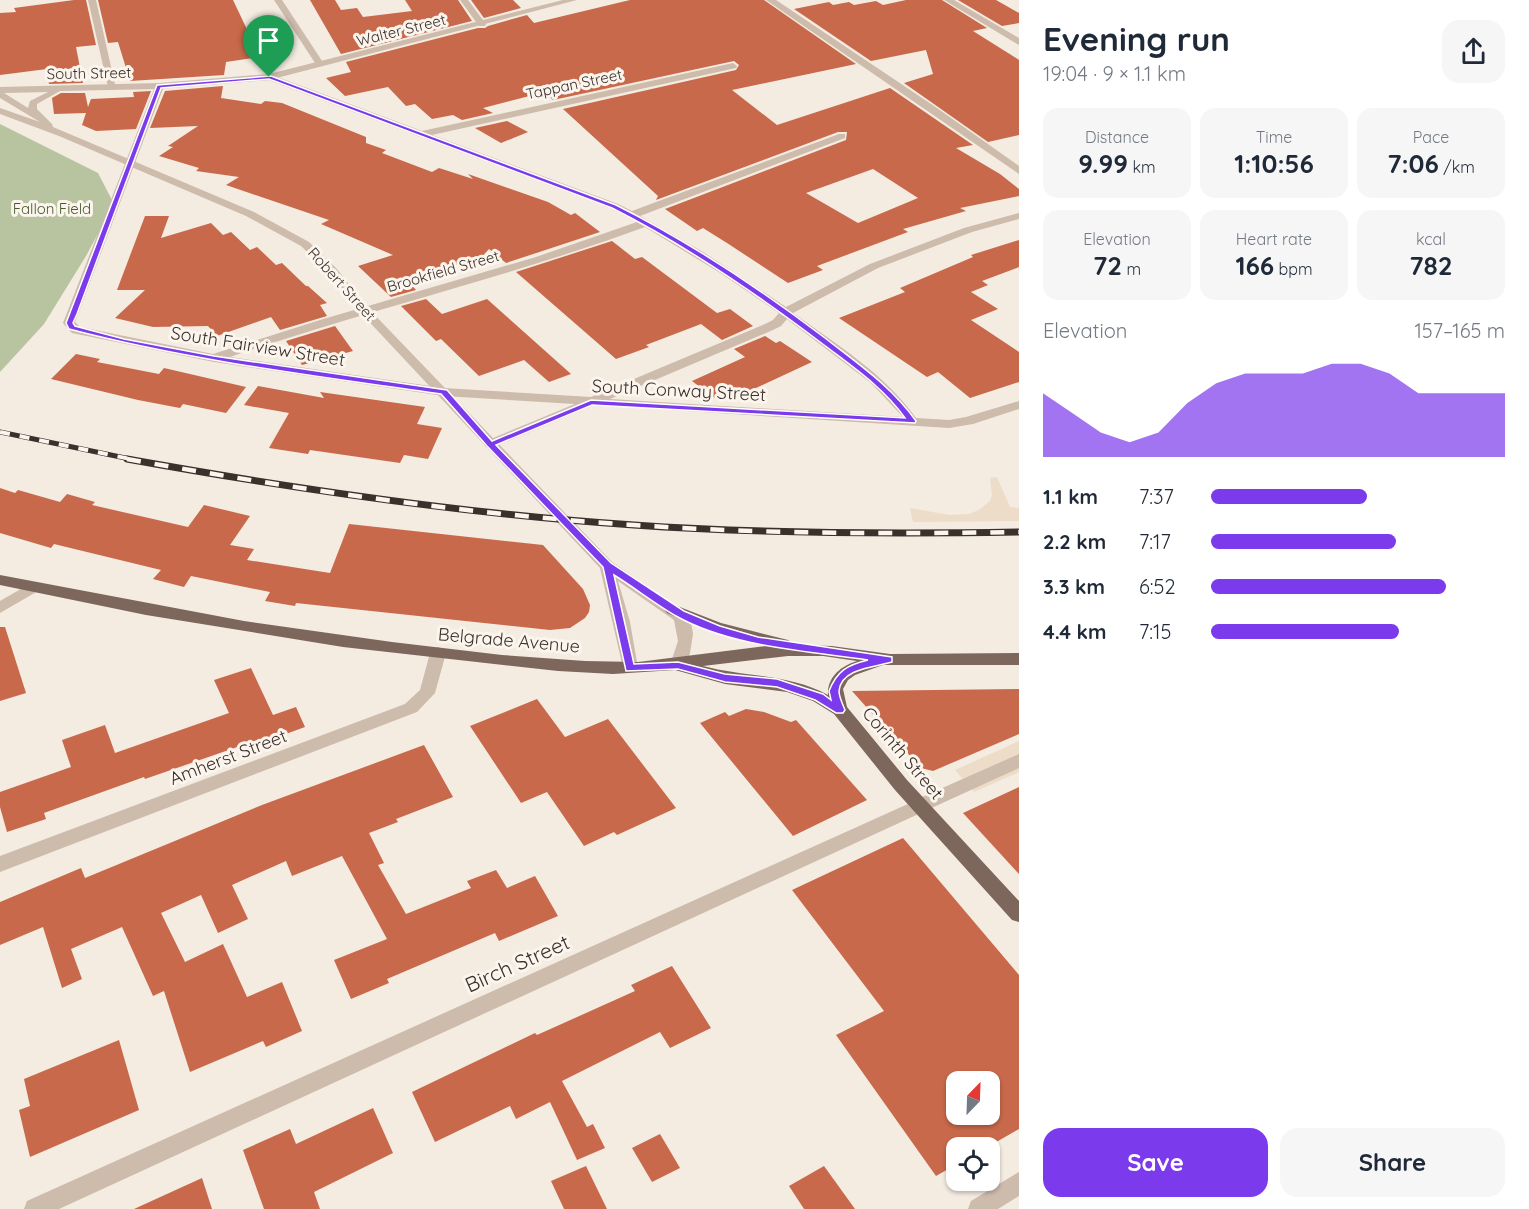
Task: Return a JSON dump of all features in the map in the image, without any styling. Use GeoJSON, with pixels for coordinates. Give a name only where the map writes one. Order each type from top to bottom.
{"type":"FeatureCollection","features":[{"type":"Feature","properties":{"kind":"main road","name":"Belgrade Avenue"},"geometry":{"type":"LineString","coordinates":[[0,580],[235,627],[438,653],[568,666],[630,668],[678,665],[712,658],[812,650],[889,660],[1019,659]]}},
{"type":"Feature","properties":{"kind":"main road"},"geometry":{"type":"LineString","coordinates":[[672,609],[717,628],[758,640],[812,650]]}},
{"type":"Feature","properties":{"kind":"main road"},"geometry":{"type":"LineString","coordinates":[[840,710],[834,691],[840,677],[854,667],[889,660]]}},
{"type":"Feature","properties":{"kind":"main road","name":"Corinth Street"},"geometry":{"type":"LineString","coordinates":[[678,665],[725,678],[788,686],[819,697],[840,710],[919,806],[1019,914]]}},
{"type":"Feature","properties":{"kind":"street"},"geometry":{"type":"LineString","coordinates":[[92,0],[113,87]]}},
{"type":"Feature","properties":{"kind":"street"},"geometry":{"type":"LineString","coordinates":[[278,0],[320,64]]}},
{"type":"Feature","properties":{"kind":"street"},"geometry":{"type":"LineString","coordinates":[[464,0],[482,24]]}},
{"type":"Feature","properties":{"kind":"street","name":"Walter Street"},"geometry":{"type":"LineString","coordinates":[[269,77],[573,0]]}},
{"type":"Feature","properties":{"kind":"street"},"geometry":{"type":"LineString","coordinates":[[770,0],[934,110],[1019,171]]}},
{"type":"Feature","properties":{"kind":"street"},"geometry":{"type":"LineString","coordinates":[[948,0],[1019,42]]}},
{"type":"Feature","properties":{"kind":"street","name":"Tappan Street"},"geometry":{"type":"LineString","coordinates":[[422,134],[733,66]]}},
{"type":"Feature","properties":{"kind":"street","name":"South Street"},"geometry":{"type":"LineString","coordinates":[[0,92],[159,86],[269,77],[614,206],[632,215],[714,264],[786,312],[883,387],[905,410],[912,421]]}},
{"type":"Feature","properties":{"kind":"street"},"geometry":{"type":"LineString","coordinates":[[130,163],[159,86]]}},
{"type":"Feature","properties":{"kind":"street"},"geometry":{"type":"LineString","coordinates":[[42,121],[32,110],[33,103],[63,88]]}},
{"type":"Feature","properties":{"kind":"street"},"geometry":{"type":"LineString","coordinates":[[0,92],[62,134]]}},
{"type":"Feature","properties":{"kind":"street","name":"Robert Street"},"geometry":{"type":"LineString","coordinates":[[0,111],[62,134],[250,214],[305,244],[332,270],[364,310],[607,566],[672,609]]}},
{"type":"Feature","properties":{"kind":"street"},"geometry":{"type":"LineString","coordinates":[[632,215],[842,136]]}},
{"type":"Feature","properties":{"kind":"street","name":"South Fairview Street"},"geometry":{"type":"LineString","coordinates":[[130,163],[69,324],[76,330],[214,358],[444,392]]}},
{"type":"Feature","properties":{"kind":"street"},"geometry":{"type":"LineString","coordinates":[[490,444],[769,327],[777,323],[786,312],[874,266],[968,230],[1019,216]]}},
{"type":"Feature","properties":{"kind":"street","name":"Brookfield Street"},"geometry":{"type":"LineString","coordinates":[[214,358],[364,310],[534,260],[646,223]]}},
{"type":"Feature","properties":{"kind":"street","name":"South Conway Street"},"geometry":{"type":"LineString","coordinates":[[444,392],[591,403],[959,423],[1019,405]]}},
{"type":"Feature","properties":{"kind":"street","name":"Robert Street"},"geometry":{"type":"LineString","coordinates":[[607,566],[622,622],[630,668]]}},
{"type":"Feature","properties":{"kind":"street"},"geometry":{"type":"LineString","coordinates":[[0,608],[33,587]]}},
{"type":"Feature","properties":{"kind":"street"},"geometry":{"type":"LineString","coordinates":[[672,609],[683,620],[686,632],[678,665]]}},
{"type":"Feature","properties":{"kind":"street","name":"Amherst Street"},"geometry":{"type":"LineString","coordinates":[[0,864],[411,708],[427,693],[438,653]]}},
{"type":"Feature","properties":{"kind":"street","name":"Birch Street"},"geometry":{"type":"LineString","coordinates":[[35,1209],[1019,761]]}},
{"type":"Feature","properties":{"kind":"street"},"geometry":{"type":"LineString","coordinates":[[979,1209],[1019,1183]]}},
{"type":"Feature","properties":{"kind":"green space","name":"Fallon Field"},"geometry":{"type":"Polygon","coordinates":[[[0,124],[98,173],[114,204],[86,256],[44,324],[0,372],[0,124]]]}},
{"type":"Feature","properties":{"kind":"shaded area"},"geometry":{"type":"Polygon","coordinates":[[[997,477],[1010,507],[1019,508],[1019,521],[913,522],[910,508],[949,515],[969,514],[979,510],[990,501],[992,495],[990,478],[997,477]]]}},
{"type":"Feature","properties":{"kind":"shaded area"},"geometry":{"type":"Polygon","coordinates":[[[1019,741],[1019,772],[974,792],[955,770],[1019,741]]]}},
{"type":"Feature","properties":{"kind":"building"},"geometry":{"type":"Polygon","coordinates":[[[86,0],[96,45],[76,47],[83,83],[49,84],[47,69],[0,75],[0,13],[16,12],[14,8],[86,0]]]}},
{"type":"Feature","properties":{"kind":"building"},"geometry":{"type":"Polygon","coordinates":[[[98,0],[233,0],[260,57],[226,62],[224,75],[130,81],[118,42],[108,43],[98,0]]]}},
{"type":"Feature","properties":{"kind":"building"},"geometry":{"type":"Polygon","coordinates":[[[310,0],[335,0],[341,10],[357,8],[363,17],[412,11],[405,0],[458,0],[472,21],[341,54],[310,0]]]}},
{"type":"Feature","properties":{"kind":"building"},"geometry":{"type":"Polygon","coordinates":[[[471,0],[513,0],[521,8],[484,18],[471,0]]]}},
{"type":"Feature","properties":{"kind":"building"},"geometry":{"type":"Polygon","coordinates":[[[630,0],[764,0],[856,64],[732,90],[777,125],[890,88],[973,145],[956,148],[1000,174],[1019,189],[1019,196],[960,208],[966,211],[903,229],[908,232],[817,266],[823,270],[788,283],[703,228],[697,231],[665,209],[846,140],[847,132],[838,132],[656,200],[658,196],[563,109],[736,70],[739,65],[734,61],[553,100],[545,92],[483,108],[493,113],[462,120],[453,115],[432,119],[415,104],[406,106],[388,87],[345,96],[326,78],[351,72],[346,62],[485,28],[527,15],[534,23],[630,0]],[[873,169],[806,193],[858,223],[918,198],[873,169]]]}},
{"type":"Feature","properties":{"kind":"building"},"geometry":{"type":"Polygon","coordinates":[[[906,0],[942,0],[987,28],[973,31],[1019,60],[1019,135],[988,142],[904,83],[933,74],[926,50],[871,61],[794,9],[829,2],[833,5],[849,2],[854,5],[876,1],[883,5],[906,0]]]}},
{"type":"Feature","properties":{"kind":"building"},"geometry":{"type":"Polygon","coordinates":[[[958,0],[996,0],[1019,13],[1019,23],[1002,26],[958,0]]]}},
{"type":"Feature","properties":{"kind":"building"},"geometry":{"type":"Polygon","coordinates":[[[223,86],[221,98],[261,104],[265,101],[282,103],[366,137],[366,143],[386,150],[382,153],[432,172],[439,168],[473,179],[468,174],[548,202],[571,215],[575,213],[600,232],[506,263],[489,249],[476,263],[471,260],[408,281],[416,290],[391,297],[358,266],[393,255],[321,224],[329,220],[226,185],[239,177],[196,171],[199,168],[159,156],[173,147],[168,146],[198,126],[150,128],[165,91],[223,86]]]}},
{"type":"Feature","properties":{"kind":"building"},"geometry":{"type":"Polygon","coordinates":[[[151,91],[136,129],[96,131],[82,125],[86,113],[54,114],[52,98],[61,93],[85,93],[88,107],[91,99],[134,97],[133,92],[151,91]]]}},
{"type":"Feature","properties":{"kind":"building"},"geometry":{"type":"Polygon","coordinates":[[[507,121],[528,132],[501,143],[475,128],[507,121]]]}},
{"type":"Feature","properties":{"kind":"building"},"geometry":{"type":"Polygon","coordinates":[[[145,216],[169,216],[161,238],[211,223],[223,235],[231,232],[250,250],[257,247],[276,265],[282,263],[327,303],[320,305],[327,316],[280,330],[271,317],[217,336],[208,326],[153,327],[115,318],[145,290],[117,290],[145,216]]]}},
{"type":"Feature","properties":{"kind":"building"},"geometry":{"type":"Polygon","coordinates":[[[1019,240],[1019,267],[982,281],[988,285],[971,292],[998,309],[971,320],[1019,352],[1019,382],[970,398],[938,372],[927,377],[839,318],[905,292],[900,288],[973,257],[971,255],[1019,240]]]}},
{"type":"Feature","properties":{"kind":"building"},"geometry":{"type":"Polygon","coordinates":[[[612,241],[635,259],[642,257],[717,313],[730,309],[753,326],[722,340],[701,324],[616,359],[516,272],[612,241]]]}},
{"type":"Feature","properties":{"kind":"building"},"geometry":{"type":"Polygon","coordinates":[[[426,299],[442,314],[487,299],[571,374],[549,382],[524,360],[479,376],[441,339],[436,341],[401,306],[426,299]]]}},
{"type":"Feature","properties":{"kind":"building"},"geometry":{"type":"Polygon","coordinates":[[[335,326],[353,351],[302,365],[286,341],[335,326]]]}},
{"type":"Feature","properties":{"kind":"building"},"geometry":{"type":"Polygon","coordinates":[[[765,336],[776,343],[780,341],[812,362],[730,400],[723,396],[716,399],[692,381],[745,357],[734,349],[765,336]]]}},
{"type":"Feature","properties":{"kind":"building"},"geometry":{"type":"Polygon","coordinates":[[[76,354],[100,359],[97,362],[159,374],[164,368],[246,387],[226,413],[183,404],[180,408],[138,400],[51,379],[76,354]]]}},
{"type":"Feature","properties":{"kind":"building"},"geometry":{"type":"Polygon","coordinates":[[[258,386],[324,398],[320,392],[425,407],[417,424],[442,428],[428,459],[404,455],[400,463],[310,450],[308,454],[269,448],[289,413],[244,405],[258,386]]]}},
{"type":"Feature","properties":{"kind":"building"},"geometry":{"type":"Polygon","coordinates":[[[0,488],[15,493],[18,490],[60,502],[67,494],[95,502],[92,505],[188,527],[204,505],[250,516],[230,545],[254,549],[247,560],[330,573],[349,524],[543,545],[583,589],[590,605],[589,612],[585,618],[570,628],[550,630],[296,603],[295,606],[265,601],[270,592],[191,576],[184,587],[153,579],[161,570],[54,544],[51,548],[0,533],[0,488]]]}},
{"type":"Feature","properties":{"kind":"building"},"geometry":{"type":"Polygon","coordinates":[[[0,627],[5,627],[26,693],[0,701],[0,627]]]}},
{"type":"Feature","properties":{"kind":"building"},"geometry":{"type":"Polygon","coordinates":[[[251,668],[273,715],[296,707],[305,727],[244,749],[243,745],[145,779],[144,777],[44,813],[46,819],[7,832],[0,807],[0,792],[71,767],[62,740],[105,725],[115,753],[229,713],[214,680],[251,668]]]}},
{"type":"Feature","properties":{"kind":"building"},"geometry":{"type":"Polygon","coordinates":[[[1019,689],[1019,734],[933,771],[921,768],[852,691],[1019,689]]]}},
{"type":"Feature","properties":{"kind":"building"},"geometry":{"type":"Polygon","coordinates":[[[537,699],[565,737],[608,719],[676,808],[617,835],[614,832],[584,846],[547,792],[521,803],[470,726],[537,699]]]}},
{"type":"Feature","properties":{"kind":"building"},"geometry":{"type":"Polygon","coordinates":[[[746,709],[764,712],[791,722],[796,720],[867,800],[793,836],[700,723],[725,712],[729,716],[746,709]]]}},
{"type":"Feature","properties":{"kind":"building"},"geometry":{"type":"Polygon","coordinates":[[[424,745],[453,797],[396,819],[398,822],[369,833],[384,863],[378,865],[406,914],[471,888],[467,881],[496,870],[507,888],[535,876],[558,916],[499,941],[495,933],[387,979],[389,983],[351,999],[334,960],[387,939],[342,856],[292,876],[286,861],[232,885],[248,919],[218,933],[201,895],[161,913],[185,962],[223,944],[247,997],[282,982],[302,1031],[266,1047],[263,1041],[190,1072],[164,991],[153,996],[122,927],[71,949],[82,979],[62,988],[43,927],[0,945],[0,902],[81,868],[85,878],[262,805],[424,745]]]}},
{"type":"Feature","properties":{"kind":"building"},"geometry":{"type":"Polygon","coordinates":[[[1019,787],[1019,874],[963,813],[1019,787]]]}},
{"type":"Feature","properties":{"kind":"building"},"geometry":{"type":"Polygon","coordinates":[[[903,838],[1019,975],[1019,1129],[1000,1140],[1000,1137],[946,1137],[946,1170],[936,1176],[836,1035],[884,1011],[792,890],[903,838]]]}},
{"type":"Feature","properties":{"kind":"building"},"geometry":{"type":"Polygon","coordinates":[[[672,966],[711,1028],[670,1048],[660,1032],[562,1081],[587,1127],[593,1124],[605,1148],[577,1160],[550,1102],[516,1119],[510,1106],[435,1142],[412,1092],[535,1033],[537,1035],[635,991],[631,985],[672,966]]]}},
{"type":"Feature","properties":{"kind":"building"},"geometry":{"type":"Polygon","coordinates":[[[119,1040],[139,1110],[30,1157],[19,1110],[30,1106],[24,1079],[119,1040]]]}},
{"type":"Feature","properties":{"kind":"building"},"geometry":{"type":"Polygon","coordinates":[[[373,1108],[393,1153],[314,1192],[320,1209],[264,1209],[243,1150],[290,1129],[296,1144],[373,1108]]]}},
{"type":"Feature","properties":{"kind":"building"},"geometry":{"type":"Polygon","coordinates":[[[660,1134],[680,1168],[652,1182],[632,1148],[660,1134]]]}},
{"type":"Feature","properties":{"kind":"building"},"geometry":{"type":"Polygon","coordinates":[[[586,1166],[607,1209],[564,1209],[551,1181],[586,1166]]]}},
{"type":"Feature","properties":{"kind":"building"},"geometry":{"type":"Polygon","coordinates":[[[824,1166],[855,1209],[804,1209],[789,1186],[824,1166]]]}},
{"type":"Feature","properties":{"kind":"building"},"geometry":{"type":"Polygon","coordinates":[[[202,1178],[212,1209],[134,1209],[202,1178]]]}},
{"type":"Feature","properties":{"kind":"railway"},"geometry":{"type":"LineString","coordinates":[[0,432],[135,460]]}},
{"type":"Feature","properties":{"kind":"railway"},"geometry":{"type":"LineString","coordinates":[[127,459],[380,499],[570,520],[778,532],[1019,532]]}},
{"type":"Feature","properties":{"kind":"route"},"geometry":{"type":"LineString","coordinates":[[269,77],[231,82],[159,86],[69,324],[76,330],[214,358],[444,392],[490,444],[607,566],[622,622],[630,668],[678,665],[725,678],[777,683],[819,697],[840,710],[835,701],[834,691],[840,677],[854,667],[889,660],[758,640],[681,614],[607,566],[572,528],[490,444],[591,403],[912,421],[897,400],[786,312],[714,264],[614,206],[269,77]]}}]}
